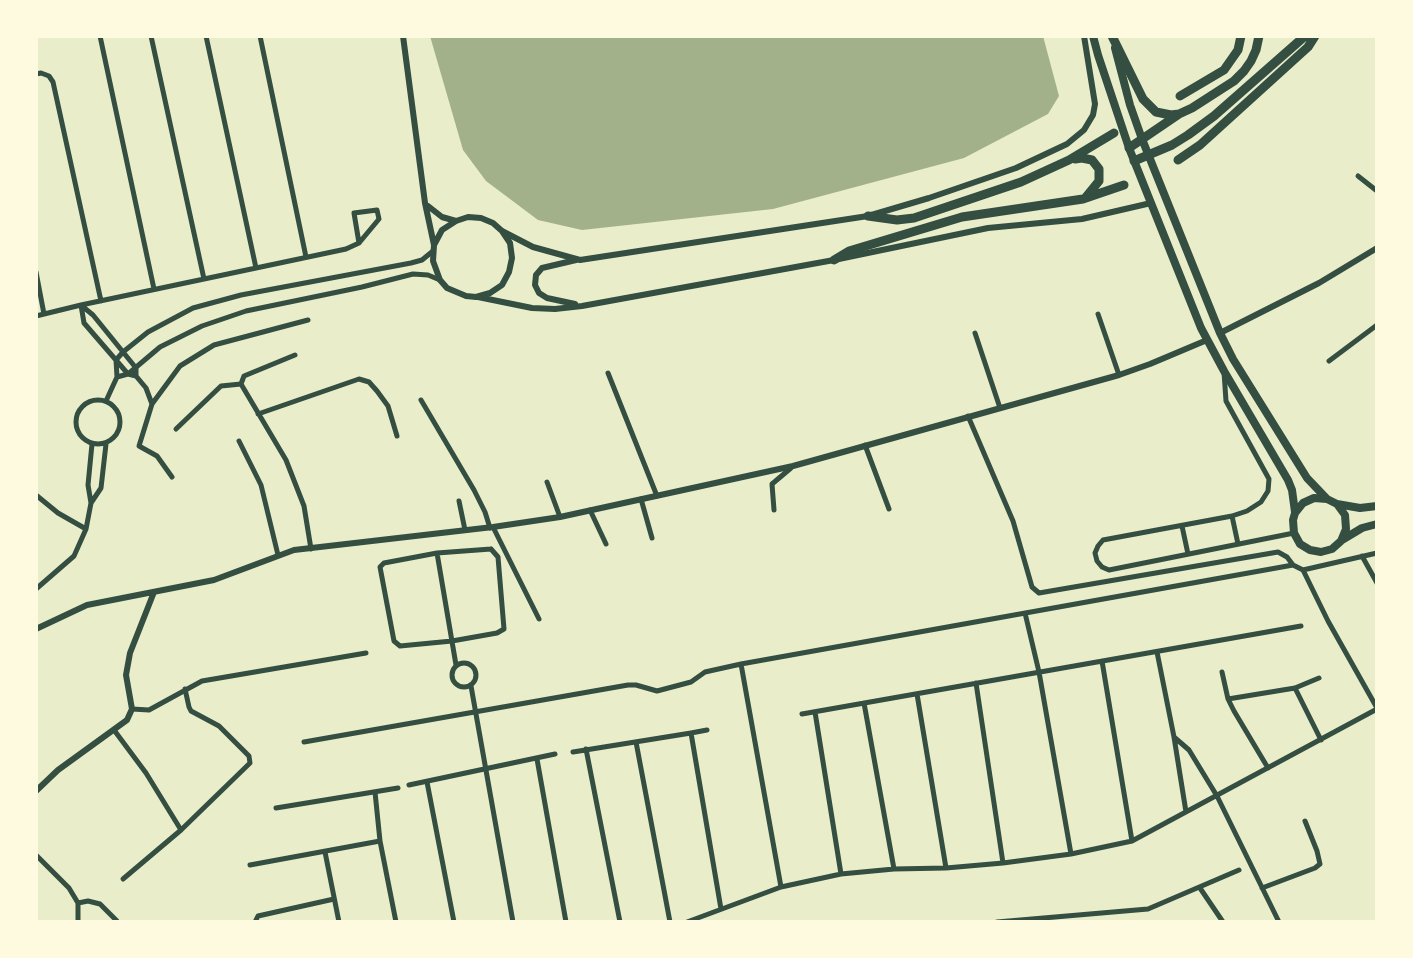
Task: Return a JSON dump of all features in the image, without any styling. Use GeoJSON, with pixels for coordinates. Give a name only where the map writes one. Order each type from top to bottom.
{"type":"FeatureCollection","features":[{"type":"Feature","properties":{"kind":"highway"},"geometry":{"type":"LineString","coordinates":[[1112,36],[1146,104],[1163,114],[1179,114]]}},
{"type":"Feature","properties":{"kind":"highway"},"geometry":{"type":"LineString","coordinates":[[1180,96],[1224,70],[1238,50],[1241,36]]}},
{"type":"Feature","properties":{"kind":"highway"},"geometry":{"type":"LineString","coordinates":[[1129,148],[1179,114],[1215,95],[1244,71],[1256,50],[1259,36]]}},
{"type":"Feature","properties":{"kind":"highway"},"geometry":{"type":"LineString","coordinates":[[1134,161],[1172,145],[1214,116],[1305,36]]}},
{"type":"Feature","properties":{"kind":"highway"},"geometry":{"type":"LineString","coordinates":[[1178,160],[1200,145],[1287,67],[1315,36]]}},
{"type":"Feature","properties":{"kind":"highway"},"geometry":{"type":"LineString","coordinates":[[868,216],[897,220],[914,218],[1021,182],[1069,160],[1114,133]]}},
{"type":"Feature","properties":{"kind":"highway"},"geometry":{"type":"LineString","coordinates":[[1069,160],[1092,160],[1099,169],[1099,181],[1083,199]]}},
{"type":"Feature","properties":{"kind":"highway"},"geometry":{"type":"LineString","coordinates":[[834,260],[849,251],[962,217],[1083,199],[1124,185]]}},
{"type":"Feature","properties":{"kind":"main road"},"geometry":{"type":"LineString","coordinates":[[1093,36],[1129,148],[1207,340],[1288,480],[1295,513]]}},
{"type":"Feature","properties":{"kind":"main road"},"geometry":{"type":"LineString","coordinates":[[1112,36],[1142,139],[1233,359],[1307,478],[1327,499],[1360,508],[1377,506]]}},
{"type":"Feature","properties":{"kind":"main road"},"geometry":{"type":"LineString","coordinates":[[1327,499],[1314,498],[1303,503],[1295,513],[1294,533],[1300,544],[1310,550],[1321,552],[1332,549],[1362,528],[1377,524]]}},
{"type":"Feature","properties":{"kind":"main road"},"geometry":{"type":"LineString","coordinates":[[1337,504],[1345,515],[1346,529],[1341,541]]}},
{"type":"Feature","properties":{"kind":"street"},"geometry":{"type":"LineString","coordinates":[[100,36],[154,289]]}},
{"type":"Feature","properties":{"kind":"street"},"geometry":{"type":"LineString","coordinates":[[151,36],[204,279]]}},
{"type":"Feature","properties":{"kind":"street"},"geometry":{"type":"LineString","coordinates":[[206,36],[256,268]]}},
{"type":"Feature","properties":{"kind":"street"},"geometry":{"type":"LineString","coordinates":[[260,36],[306,257]]}},
{"type":"Feature","properties":{"kind":"street"},"geometry":{"type":"LineString","coordinates":[[403,36],[435,271],[440,280]]}},
{"type":"Feature","properties":{"kind":"street"},"geometry":{"type":"LineString","coordinates":[[582,306],[547,298],[539,293],[535,285],[536,275],[542,268],[580,260],[868,216],[1016,168],[1049,153],[1076,138],[1089,123],[1095,104],[1084,36]]}},
{"type":"Feature","properties":{"kind":"street"},"geometry":{"type":"LineString","coordinates":[[36,74],[49,76],[53,82],[101,301]]}},
{"type":"Feature","properties":{"kind":"street"},"geometry":{"type":"LineString","coordinates":[[1358,176],[1377,191]]}},
{"type":"Feature","properties":{"kind":"street"},"geometry":{"type":"LineString","coordinates":[[425,203],[442,217],[456,221]]}},
{"type":"Feature","properties":{"kind":"street"},"geometry":{"type":"LineString","coordinates":[[117,377],[128,374],[160,347],[202,326],[246,311],[413,274],[440,280],[456,293],[508,305],[555,309],[834,260],[988,228],[1082,219],[1151,203]]}},
{"type":"Feature","properties":{"kind":"street"},"geometry":{"type":"LineString","coordinates":[[36,316],[346,249],[359,243],[379,219],[377,210],[354,213],[359,243]]}},
{"type":"Feature","properties":{"kind":"street"},"geometry":{"type":"LineString","coordinates":[[106,401],[117,377],[116,360],[123,352],[148,332],[193,308],[241,295],[416,262],[434,248],[442,230],[468,217],[493,223],[533,247],[580,260]]}},
{"type":"Feature","properties":{"kind":"street"},"geometry":{"type":"LineString","coordinates":[[476,297],[502,285],[509,272],[512,258],[510,243],[502,231]]}},
{"type":"Feature","properties":{"kind":"street"},"geometry":{"type":"LineString","coordinates":[[1220,333],[1330,277],[1377,248]]}},
{"type":"Feature","properties":{"kind":"street"},"geometry":{"type":"LineString","coordinates":[[36,272],[44,314]]}},
{"type":"Feature","properties":{"kind":"street"},"geometry":{"type":"LineString","coordinates":[[360,272],[362,287]]}},
{"type":"Feature","properties":{"kind":"street"},"geometry":{"type":"LineString","coordinates":[[81,305],[93,315],[136,368],[136,376]]}},
{"type":"Feature","properties":{"kind":"street"},"geometry":{"type":"LineString","coordinates":[[81,305],[84,323],[128,374],[136,376],[146,388],[152,404]]}},
{"type":"Feature","properties":{"kind":"street"},"geometry":{"type":"LineString","coordinates":[[1098,314],[1119,375]]}},
{"type":"Feature","properties":{"kind":"street"},"geometry":{"type":"LineString","coordinates":[[172,477],[157,456],[139,446],[152,404],[180,366],[214,345],[308,320]]}},
{"type":"Feature","properties":{"kind":"street"},"geometry":{"type":"LineString","coordinates":[[1329,361],[1377,325]]}},
{"type":"Feature","properties":{"kind":"street"},"geometry":{"type":"LineString","coordinates":[[975,333],[1000,408]]}},
{"type":"Feature","properties":{"kind":"street"},"geometry":{"type":"LineString","coordinates":[[36,629],[87,605],[214,580],[294,550],[560,517],[793,466],[1119,375],[1207,340]]}},
{"type":"Feature","properties":{"kind":"street"},"geometry":{"type":"LineString","coordinates":[[241,384],[244,376],[295,355]]}},
{"type":"Feature","properties":{"kind":"street"},"geometry":{"type":"LineString","coordinates":[[1224,371],[1226,401],[1269,479],[1268,491],[1261,502],[1232,516],[1103,540],[1095,553],[1097,561],[1109,570],[1294,533]]}},
{"type":"Feature","properties":{"kind":"street"},"geometry":{"type":"LineString","coordinates":[[608,373],[657,496]]}},
{"type":"Feature","properties":{"kind":"street"},"geometry":{"type":"LineString","coordinates":[[258,414],[359,379],[369,382],[388,406],[397,436]]}},
{"type":"Feature","properties":{"kind":"street"},"geometry":{"type":"LineString","coordinates":[[241,384],[286,460],[304,506],[311,549]]}},
{"type":"Feature","properties":{"kind":"street"},"geometry":{"type":"LineString","coordinates":[[176,429],[221,386],[241,384]]}},
{"type":"Feature","properties":{"kind":"street"},"geometry":{"type":"LineString","coordinates":[[421,400],[474,490],[539,619]]}},
{"type":"Feature","properties":{"kind":"street"},"geometry":{"type":"LineString","coordinates":[[106,401],[120,417],[120,428],[106,444],[92,444],[83,439],[77,430],[79,410],[87,403],[106,401]]}},
{"type":"Feature","properties":{"kind":"street"},"geometry":{"type":"LineString","coordinates":[[687,922],[781,887],[841,874],[1003,863],[1071,854],[1132,841],[1377,708],[1303,570],[1278,552],[1037,592],[1030,581],[1013,521],[968,416]]}},
{"type":"Feature","properties":{"kind":"street"},"geometry":{"type":"LineString","coordinates":[[239,441],[261,485],[278,555]]}},
{"type":"Feature","properties":{"kind":"street"},"geometry":{"type":"LineString","coordinates":[[36,589],[74,556],[86,529],[91,503],[88,485],[92,444]]}},
{"type":"Feature","properties":{"kind":"street"},"geometry":{"type":"LineString","coordinates":[[91,503],[101,488],[106,444]]}},
{"type":"Feature","properties":{"kind":"street"},"geometry":{"type":"LineString","coordinates":[[865,445],[889,509]]}},
{"type":"Feature","properties":{"kind":"street"},"geometry":{"type":"LineString","coordinates":[[774,510],[772,484],[793,466]]}},
{"type":"Feature","properties":{"kind":"street"},"geometry":{"type":"LineString","coordinates":[[547,482],[560,517]]}},
{"type":"Feature","properties":{"kind":"street"},"geometry":{"type":"LineString","coordinates":[[36,495],[58,513],[86,529]]}},
{"type":"Feature","properties":{"kind":"street"},"geometry":{"type":"LineString","coordinates":[[641,499],[652,538]]}},
{"type":"Feature","properties":{"kind":"street"},"geometry":{"type":"LineString","coordinates":[[459,501],[465,530]]}},
{"type":"Feature","properties":{"kind":"street"},"geometry":{"type":"LineString","coordinates":[[590,510],[606,544]]}},
{"type":"Feature","properties":{"kind":"street"},"geometry":{"type":"LineString","coordinates":[[1232,516],[1238,544]]}},
{"type":"Feature","properties":{"kind":"street"},"geometry":{"type":"LineString","coordinates":[[1182,526],[1188,554]]}},
{"type":"Feature","properties":{"kind":"street"},"geometry":{"type":"LineString","coordinates":[[491,549],[498,557],[504,629],[452,641],[400,646],[394,641],[380,567],[384,563],[437,553],[491,549]]}},
{"type":"Feature","properties":{"kind":"street"},"geometry":{"type":"LineString","coordinates":[[437,553],[456,665],[452,679],[464,688],[471,686],[476,681],[474,668],[469,664],[456,665]]}},
{"type":"Feature","properties":{"kind":"street"},"geometry":{"type":"LineString","coordinates":[[1303,570],[1377,553]]}},
{"type":"Feature","properties":{"kind":"street"},"geometry":{"type":"LineString","coordinates":[[1362,555],[1377,583]]}},
{"type":"Feature","properties":{"kind":"street"},"geometry":{"type":"LineString","coordinates":[[304,742],[628,685],[657,691],[691,682],[705,672],[741,664],[1293,565]]}},
{"type":"Feature","properties":{"kind":"street"},"geometry":{"type":"LineString","coordinates":[[36,791],[58,770],[127,720],[132,709],[126,675],[130,653],[154,592]]}},
{"type":"Feature","properties":{"kind":"street"},"geometry":{"type":"LineString","coordinates":[[1025,613],[1039,672],[1071,854]]}},
{"type":"Feature","properties":{"kind":"street"},"geometry":{"type":"LineString","coordinates":[[802,714],[1301,626]]}},
{"type":"Feature","properties":{"kind":"street"},"geometry":{"type":"LineString","coordinates":[[1157,652],[1186,813]]}},
{"type":"Feature","properties":{"kind":"street"},"geometry":{"type":"LineString","coordinates":[[132,709],[149,710],[202,681],[366,653]]}},
{"type":"Feature","properties":{"kind":"street"},"geometry":{"type":"LineString","coordinates":[[1102,661],[1132,841]]}},
{"type":"Feature","properties":{"kind":"street"},"geometry":{"type":"LineString","coordinates":[[741,664],[781,887]]}},
{"type":"Feature","properties":{"kind":"street"},"geometry":{"type":"LineString","coordinates":[[1222,672],[1228,699],[1268,768]]}},
{"type":"Feature","properties":{"kind":"street"},"geometry":{"type":"LineString","coordinates":[[1228,699],[1295,688],[1319,678]]}},
{"type":"Feature","properties":{"kind":"street"},"geometry":{"type":"LineString","coordinates":[[976,683],[1003,863]]}},
{"type":"Feature","properties":{"kind":"street"},"geometry":{"type":"LineString","coordinates":[[471,686],[513,922]]}},
{"type":"Feature","properties":{"kind":"street"},"geometry":{"type":"LineString","coordinates":[[1295,688],[1321,740]]}},
{"type":"Feature","properties":{"kind":"street"},"geometry":{"type":"LineString","coordinates":[[123,879],[181,830],[250,763],[249,756],[219,726],[191,711],[185,689]]}},
{"type":"Feature","properties":{"kind":"street"},"geometry":{"type":"LineString","coordinates":[[917,694],[946,868]]}},
{"type":"Feature","properties":{"kind":"street"},"geometry":{"type":"LineString","coordinates":[[864,703],[894,869]]}},
{"type":"Feature","properties":{"kind":"street"},"geometry":{"type":"LineString","coordinates":[[815,712],[841,874]]}},
{"type":"Feature","properties":{"kind":"street"},"geometry":{"type":"LineString","coordinates":[[114,730],[146,773],[181,830]]}},
{"type":"Feature","properties":{"kind":"street"},"geometry":{"type":"LineString","coordinates":[[573,752],[707,730]]}},
{"type":"Feature","properties":{"kind":"street"},"geometry":{"type":"LineString","coordinates":[[691,733],[721,909]]}},
{"type":"Feature","properties":{"kind":"street"},"geometry":{"type":"LineString","coordinates":[[1174,737],[1189,750],[1217,796],[1279,922]]}},
{"type":"Feature","properties":{"kind":"street"},"geometry":{"type":"LineString","coordinates":[[636,742],[670,922]]}},
{"type":"Feature","properties":{"kind":"street"},"geometry":{"type":"LineString","coordinates":[[586,749],[620,922]]}},
{"type":"Feature","properties":{"kind":"street"},"geometry":{"type":"LineString","coordinates":[[409,785],[555,754]]}},
{"type":"Feature","properties":{"kind":"street"},"geometry":{"type":"LineString","coordinates":[[537,759],[566,922]]}},
{"type":"Feature","properties":{"kind":"street"},"geometry":{"type":"LineString","coordinates":[[427,782],[454,922]]}},
{"type":"Feature","properties":{"kind":"street"},"geometry":{"type":"LineString","coordinates":[[276,808],[398,788]]}},
{"type":"Feature","properties":{"kind":"street"},"geometry":{"type":"LineString","coordinates":[[375,792],[380,841],[396,922]]}},
{"type":"Feature","properties":{"kind":"street"},"geometry":{"type":"LineString","coordinates":[[1262,888],[1320,864],[1305,821]]}},
{"type":"Feature","properties":{"kind":"street"},"geometry":{"type":"LineString","coordinates":[[250,865],[380,841]]}},
{"type":"Feature","properties":{"kind":"street"},"geometry":{"type":"LineString","coordinates":[[325,852],[339,922]]}},
{"type":"Feature","properties":{"kind":"street"},"geometry":{"type":"LineString","coordinates":[[36,855],[69,888],[78,903],[78,922]]}},
{"type":"Feature","properties":{"kind":"street"},"geometry":{"type":"LineString","coordinates":[[997,922],[1148,909],[1239,870]]}},
{"type":"Feature","properties":{"kind":"street"},"geometry":{"type":"LineString","coordinates":[[1200,888],[1223,922]]}},
{"type":"Feature","properties":{"kind":"street"},"geometry":{"type":"LineString","coordinates":[[255,922],[258,916],[334,899]]}},
{"type":"Feature","properties":{"kind":"street"},"geometry":{"type":"LineString","coordinates":[[78,903],[88,901],[100,904],[117,921]]}},
{"type":"Feature","properties":{"kind":"shaded area"},"geometry":{"type":"Polygon","coordinates":[[[430,36],[1043,36],[1059,96],[1048,114],[964,158],[773,209],[582,230],[538,220],[486,181],[463,150],[430,36]]]}}]}
